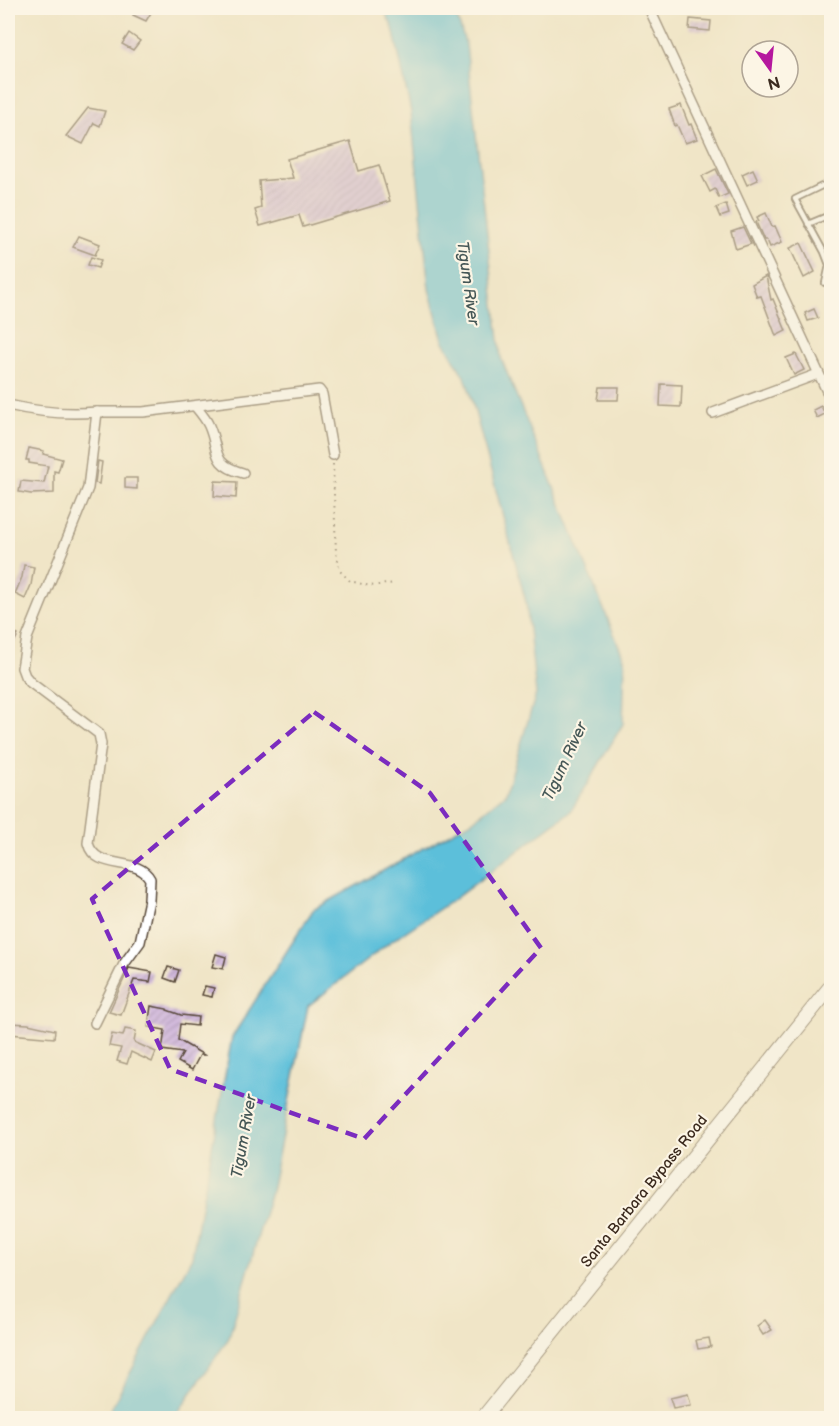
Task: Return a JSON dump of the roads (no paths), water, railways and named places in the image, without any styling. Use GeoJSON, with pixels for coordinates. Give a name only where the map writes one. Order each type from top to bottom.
{"type":"FeatureCollection","features":[{"type":"Feature","properties":{"kind":"main road","name":"Santa Barbara Bypass Road"},"geometry":{"type":"LineString","coordinates":[[483,1419],[831,985]]}},
{"type":"Feature","properties":{"kind":"street"},"geometry":{"type":"LineString","coordinates":[[649,8],[831,402]]}},
{"type":"Feature","properties":{"kind":"street"},"geometry":{"type":"LineString","coordinates":[[713,413],[818,374]]}},
{"type":"Feature","properties":{"kind":"street"},"geometry":{"type":"LineString","coordinates":[[8,405],[37,412],[78,414],[143,412],[319,390],[322,394],[333,455]]}},
{"type":"Feature","properties":{"kind":"street"},"geometry":{"type":"LineString","coordinates":[[195,406],[209,425],[218,458],[231,469],[243,473]]}},
{"type":"Feature","properties":{"kind":"street"},"geometry":{"type":"LineString","coordinates":[[95,1023],[124,964],[140,942],[149,900],[150,879],[141,869],[92,855],[89,849],[89,832],[101,744],[99,734],[31,683],[22,668],[27,638],[88,488],[98,412]]}},
{"type":"Feature","properties":{"kind":"lane"},"geometry":{"type":"LineString","coordinates":[[825,283],[829,266],[820,242],[795,199],[831,182]]}},
{"type":"Feature","properties":{"kind":"lane"},"geometry":{"type":"LineString","coordinates":[[808,224],[831,214]]}},
{"type":"Feature","properties":{"kind":"water","name":"Tigum River"},"geometry":{"type":"Polygon","coordinates":[[[383,8],[454,8],[466,45],[501,358],[625,661],[623,724],[571,811],[453,900],[390,942],[308,1006],[271,1191],[229,1338],[174,1418],[106,1418],[192,1257],[232,1037],[313,910],[472,821],[506,793],[536,694],[526,602],[467,382],[443,340],[429,289],[411,112],[393,28],[383,8]]]}}]}
